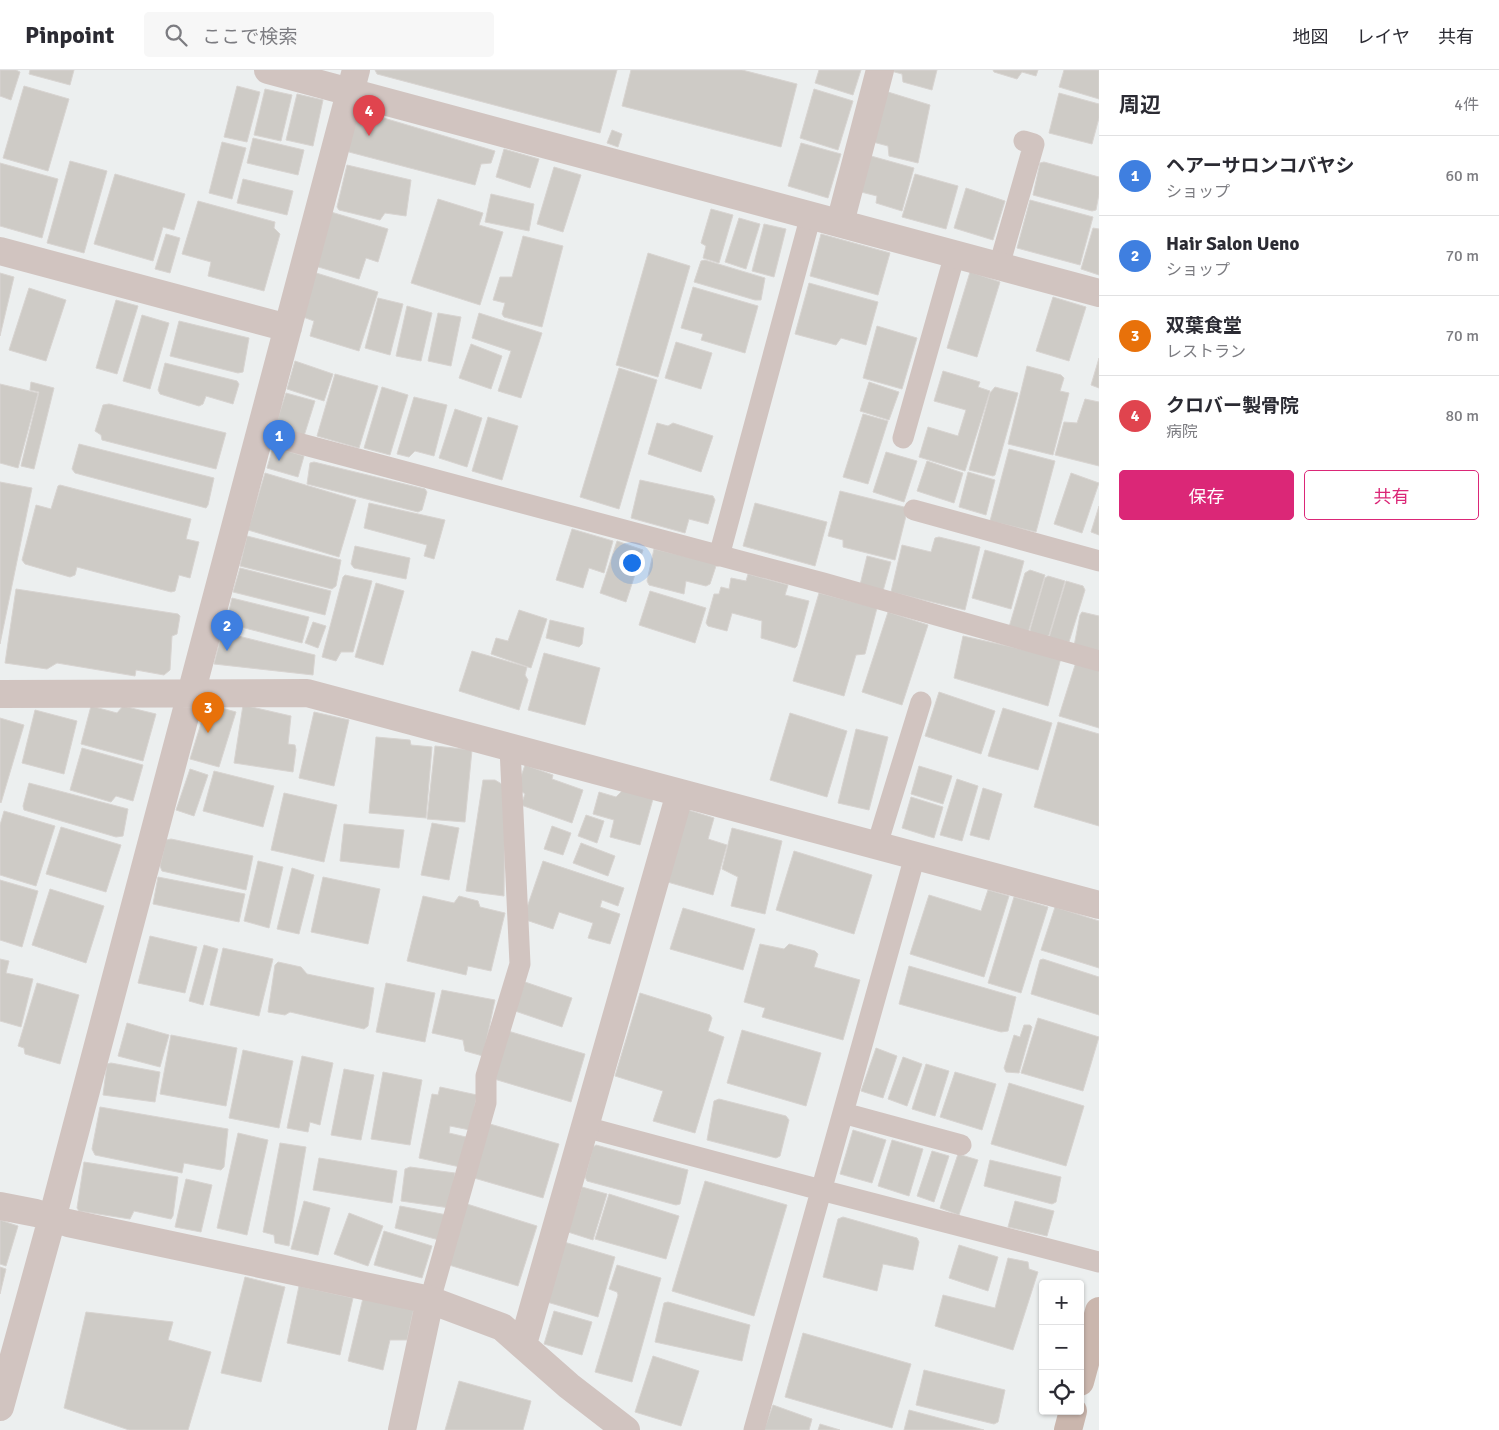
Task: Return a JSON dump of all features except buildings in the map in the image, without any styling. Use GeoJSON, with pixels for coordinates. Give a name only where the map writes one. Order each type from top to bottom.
{"type":"FeatureCollection","features":[{"type":"Feature","properties":{"kind":"main road"},"geometry":{"type":"LineString","coordinates":[[1083,1370],[1099,1311]]}},
{"type":"Feature","properties":{"kind":"main road"},"geometry":{"type":"LineString","coordinates":[[1068,1430],[1071,1415]]}},
{"type":"Feature","properties":{"kind":"street"},"geometry":{"type":"LineString","coordinates":[[268,70],[353,81],[618,171],[840,223],[1099,292]]}},
{"type":"Feature","properties":{"kind":"street"},"geometry":{"type":"LineString","coordinates":[[840,223],[880,70]]}},
{"type":"Feature","properties":{"kind":"street"},"geometry":{"type":"LineString","coordinates":[[0,1407],[45,1269],[51,1219],[74,1105],[191,693],[353,81]]}},
{"type":"Feature","properties":{"kind":"street"},"geometry":{"type":"LineString","coordinates":[[0,251],[288,328]]}},
{"type":"Feature","properties":{"kind":"street"},"geometry":{"type":"LineString","coordinates":[[0,694],[306,693],[1099,905]]}},
{"type":"Feature","properties":{"kind":"street"},"geometry":{"type":"LineString","coordinates":[[523,1344],[680,793]]}},
{"type":"Feature","properties":{"kind":"street"},"geometry":{"type":"LineString","coordinates":[[0,1206],[36,1213],[51,1219],[430,1300],[502,1327],[569,1386],[626,1430]]}},
{"type":"Feature","properties":{"kind":"street"},"geometry":{"type":"LineString","coordinates":[[402,1430],[430,1300]]}},
{"type":"Feature","properties":{"kind":"lane"},"geometry":{"type":"LineString","coordinates":[[999,266],[1034,144],[1024,141]]}},
{"type":"Feature","properties":{"kind":"lane"},"geometry":{"type":"LineString","coordinates":[[719,556],[811,216]]}},
{"type":"Feature","properties":{"kind":"lane"},"geometry":{"type":"LineString","coordinates":[[903,438],[956,254]]}},
{"type":"Feature","properties":{"kind":"lane"},"geometry":{"type":"LineString","coordinates":[[260,433],[824,583],[1099,661]]}},
{"type":"Feature","properties":{"kind":"lane"},"geometry":{"type":"LineString","coordinates":[[914,510],[1099,561]]}},
{"type":"Feature","properties":{"kind":"lane"},"geometry":{"type":"LineString","coordinates":[[877,845],[921,702]]}},
{"type":"Feature","properties":{"kind":"lane"},"geometry":{"type":"LineString","coordinates":[[430,1300],[486,1103],[486,1076],[520,964],[510,748]]}},
{"type":"Feature","properties":{"kind":"lane"},"geometry":{"type":"LineString","coordinates":[[754,1430],[915,856]]}},
{"type":"Feature","properties":{"kind":"lane"},"geometry":{"type":"LineString","coordinates":[[843,1113],[961,1145]]}},
{"type":"Feature","properties":{"kind":"lane"},"geometry":{"type":"LineString","coordinates":[[585,1127],[1099,1262]]}},
{"type":"Feature","properties":{"kind":"place","name":"クロバー製骨院"},"geometry":{"type":"Point","coordinates":[369,136]}},
{"type":"Feature","properties":{"kind":"place","name":"ヘアーサロンコバヤシ"},"geometry":{"type":"Point","coordinates":[279,461]}},
{"type":"Feature","properties":{"kind":"place","name":"Hair Salon Ueno"},"geometry":{"type":"Point","coordinates":[227,651]}},
{"type":"Feature","properties":{"kind":"place","name":"双葉食堂"},"geometry":{"type":"Point","coordinates":[208,733]}}]}
